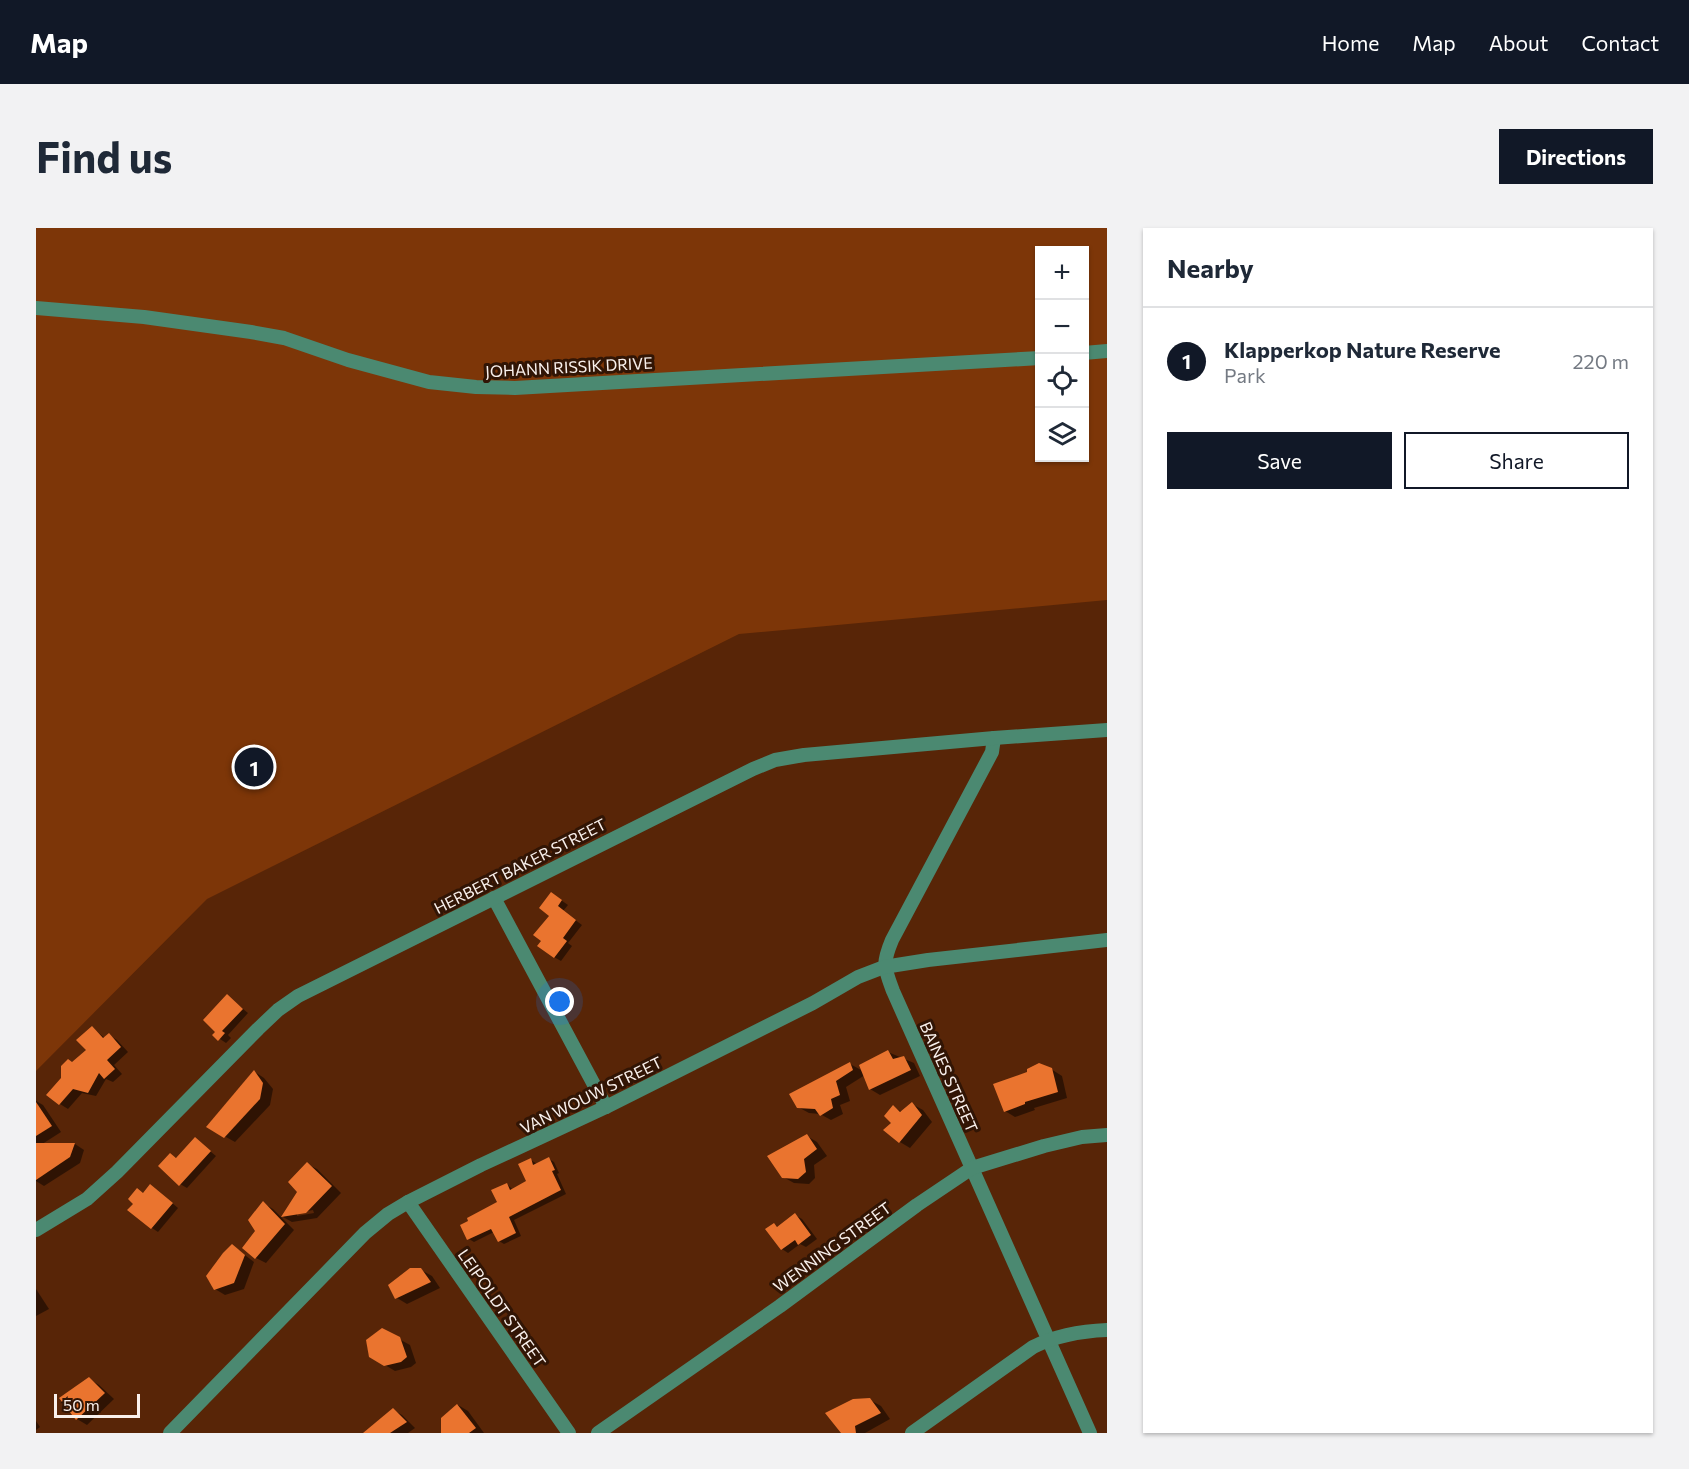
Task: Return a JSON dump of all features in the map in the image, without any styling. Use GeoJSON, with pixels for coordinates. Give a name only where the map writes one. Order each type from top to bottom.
{"type":"FeatureCollection","features":[{"type":"Feature","properties":{"kind":"street","name":"JOHANN RISSIK DRIVE"},"geometry":{"type":"LineString","coordinates":[[36,308],[144,317],[251,332],[284,338],[392,373],[429,382],[476,387],[515,388],[1035,358]]}},
{"type":"Feature","properties":{"kind":"street"},"geometry":{"type":"LineString","coordinates":[[1089,353],[1107,351]]}},
{"type":"Feature","properties":{"kind":"street","name":"HERBERT BAKER STREET"},"geometry":{"type":"LineString","coordinates":[[36,1230],[87,1199],[117,1172],[278,1010],[298,996],[753,769],[775,760],[804,755],[1107,730]]}},
{"type":"Feature","properties":{"kind":"street"},"geometry":{"type":"LineString","coordinates":[[884,967],[892,940],[992,752],[994,738]]}},
{"type":"Feature","properties":{"kind":"street"},"geometry":{"type":"LineString","coordinates":[[494,898],[606,1107]]}},
{"type":"Feature","properties":{"kind":"street","name":"VAN WOUW STREET"},"geometry":{"type":"LineString","coordinates":[[170,1433],[365,1233],[388,1214],[408,1202],[606,1107],[813,1003],[858,977],[884,967],[1107,940]]}},
{"type":"Feature","properties":{"kind":"street","name":"BAINES STREET"},"geometry":{"type":"LineString","coordinates":[[884,967],[1090,1433]]}},
{"type":"Feature","properties":{"kind":"street","name":"WENNING STREET"},"geometry":{"type":"LineString","coordinates":[[598,1433],[972,1168],[1044,1146],[1082,1137],[1107,1135]]}},
{"type":"Feature","properties":{"kind":"street","name":"LEIPOLDT STREET"},"geometry":{"type":"LineString","coordinates":[[408,1202],[569,1433]]}},
{"type":"Feature","properties":{"kind":"street"},"geometry":{"type":"LineString","coordinates":[[912,1433],[1033,1347],[1070,1334],[1107,1330]]}},
{"type":"Feature","properties":{"kind":"shaded area"},"geometry":{"type":"Polygon","coordinates":[[[36,228],[1107,228],[1107,600],[739,634],[207,899],[36,1071],[36,228]]]}},
{"type":"Feature","properties":{"kind":"building"},"geometry":{"type":"Polygon","coordinates":[[[551,892],[562,900],[558,906],[576,920],[563,938],[567,941],[554,958],[537,946],[541,941],[533,935],[549,916],[539,908],[551,892]]]}},
{"type":"Feature","properties":{"kind":"building"},"geometry":{"type":"Polygon","coordinates":[[[227,994],[243,1009],[222,1031],[225,1033],[218,1041],[212,1035],[215,1032],[203,1020],[227,994]]]}},
{"type":"Feature","properties":{"kind":"building"},"geometry":{"type":"Polygon","coordinates":[[[92,1026],[103,1038],[109,1033],[121,1047],[107,1060],[115,1069],[104,1079],[99,1073],[88,1093],[73,1089],[59,1105],[46,1095],[61,1078],[61,1066],[68,1059],[72,1062],[86,1050],[76,1040],[92,1026]]]}},
{"type":"Feature","properties":{"kind":"building"},"geometry":{"type":"Polygon","coordinates":[[[888,1050],[893,1059],[904,1056],[911,1070],[869,1090],[859,1065],[888,1050]]]}},
{"type":"Feature","properties":{"kind":"building"},"geometry":{"type":"Polygon","coordinates":[[[850,1062],[853,1070],[836,1081],[840,1095],[831,1099],[833,1108],[820,1116],[815,1109],[797,1108],[789,1094],[850,1062]]]}},
{"type":"Feature","properties":{"kind":"building"},"geometry":{"type":"Polygon","coordinates":[[[1039,1063],[1052,1068],[1058,1092],[1025,1102],[1025,1104],[1004,1112],[993,1084],[1027,1072],[1027,1069],[1039,1063]]]}},
{"type":"Feature","properties":{"kind":"building"},"geometry":{"type":"Polygon","coordinates":[[[254,1070],[263,1083],[260,1099],[224,1138],[206,1127],[254,1070]]]}},
{"type":"Feature","properties":{"kind":"building"},"geometry":{"type":"Polygon","coordinates":[[[36,1102],[52,1126],[36,1136],[36,1102]]]}},
{"type":"Feature","properties":{"kind":"building"},"geometry":{"type":"Polygon","coordinates":[[[912,1102],[922,1115],[899,1143],[883,1130],[891,1123],[884,1116],[893,1105],[900,1112],[912,1102]]]}},
{"type":"Feature","properties":{"kind":"building"},"geometry":{"type":"Polygon","coordinates":[[[807,1134],[817,1149],[804,1159],[806,1172],[798,1179],[782,1178],[767,1156],[807,1134]]]}},
{"type":"Feature","properties":{"kind":"building"},"geometry":{"type":"Polygon","coordinates":[[[195,1137],[211,1151],[179,1186],[158,1166],[170,1153],[176,1158],[195,1137]]]}},
{"type":"Feature","properties":{"kind":"building"},"geometry":{"type":"Polygon","coordinates":[[[36,1143],[75,1143],[70,1157],[36,1180],[36,1143]]]}},
{"type":"Feature","properties":{"kind":"building"},"geometry":{"type":"Polygon","coordinates":[[[549,1157],[555,1170],[552,1171],[561,1190],[509,1217],[516,1233],[498,1242],[491,1229],[467,1240],[460,1225],[468,1221],[467,1218],[497,1202],[491,1190],[507,1183],[510,1190],[526,1181],[518,1164],[531,1158],[533,1165],[549,1157]]]}},
{"type":"Feature","properties":{"kind":"building"},"geometry":{"type":"Polygon","coordinates":[[[307,1162],[332,1186],[306,1213],[281,1217],[297,1192],[288,1182],[307,1162]]]}},
{"type":"Feature","properties":{"kind":"building"},"geometry":{"type":"Polygon","coordinates":[[[150,1184],[173,1203],[151,1229],[127,1210],[133,1204],[128,1199],[137,1188],[143,1193],[150,1184]]]}},
{"type":"Feature","properties":{"kind":"building"},"geometry":{"type":"Polygon","coordinates":[[[263,1201],[285,1224],[255,1259],[242,1248],[255,1231],[248,1220],[263,1201]]]}},
{"type":"Feature","properties":{"kind":"building"},"geometry":{"type":"Polygon","coordinates":[[[795,1213],[811,1235],[798,1245],[795,1240],[781,1250],[765,1229],[774,1223],[777,1227],[795,1213]]]}},
{"type":"Feature","properties":{"kind":"building"},"geometry":{"type":"Polygon","coordinates":[[[232,1244],[245,1255],[234,1283],[214,1290],[206,1276],[232,1244]]]}},
{"type":"Feature","properties":{"kind":"building"},"geometry":{"type":"Polygon","coordinates":[[[410,1268],[421,1268],[431,1282],[395,1299],[388,1285],[410,1268]]]}},
{"type":"Feature","properties":{"kind":"building"},"geometry":{"type":"Polygon","coordinates":[[[382,1328],[400,1337],[407,1357],[401,1362],[384,1366],[369,1357],[366,1340],[382,1328]]]}},
{"type":"Feature","properties":{"kind":"building"},"geometry":{"type":"Polygon","coordinates":[[[89,1377],[105,1393],[76,1420],[59,1398],[89,1377]]]}},
{"type":"Feature","properties":{"kind":"building"},"geometry":{"type":"Polygon","coordinates":[[[870,1398],[881,1413],[855,1426],[856,1433],[841,1433],[825,1413],[853,1399],[870,1398]]]}},
{"type":"Feature","properties":{"kind":"building"},"geometry":{"type":"Polygon","coordinates":[[[457,1404],[476,1428],[469,1433],[441,1433],[441,1418],[457,1404]]]}},
{"type":"Feature","properties":{"kind":"building"},"geometry":{"type":"Polygon","coordinates":[[[393,1408],[407,1422],[390,1433],[363,1433],[393,1408]]]}},
{"type":"Feature","properties":{"kind":"place","name":"Klapperkop Nature Reserve"},"geometry":{"type":"Point","coordinates":[254,767]}}]}
